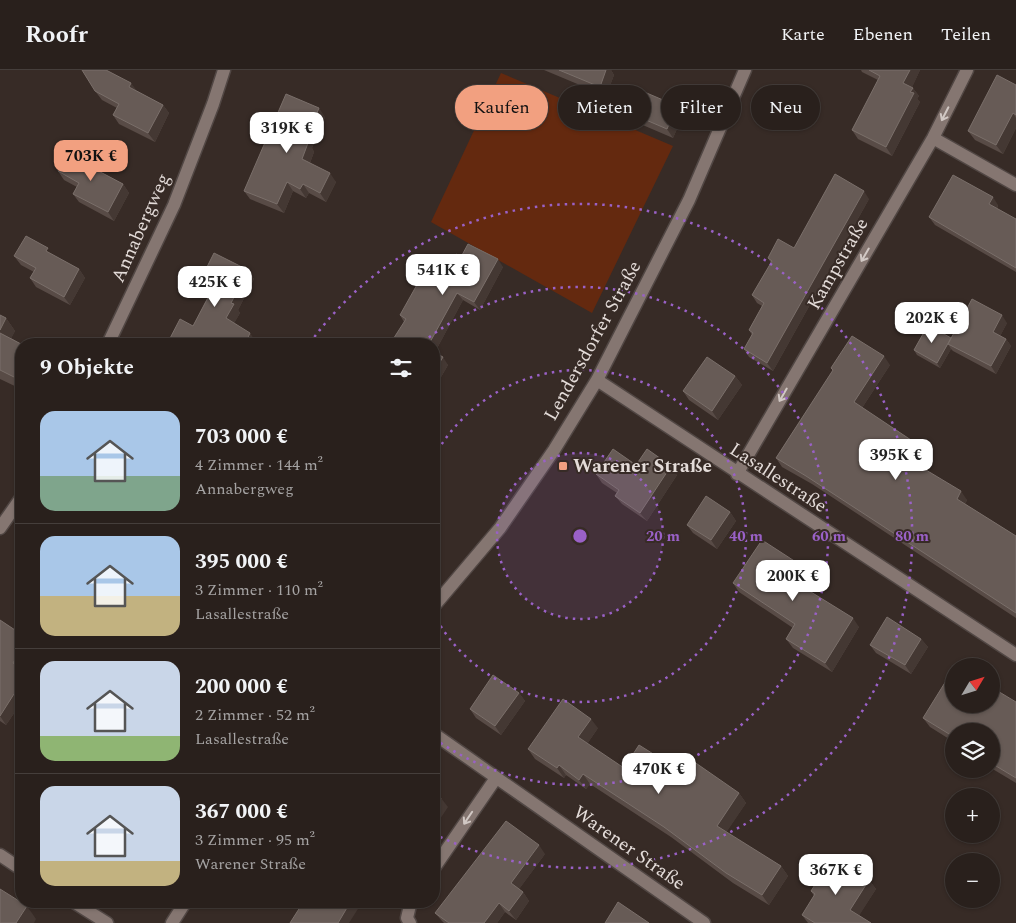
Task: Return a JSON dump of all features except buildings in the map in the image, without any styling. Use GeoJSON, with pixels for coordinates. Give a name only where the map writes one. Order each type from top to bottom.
{"type":"FeatureCollection","features":[{"type":"Feature","properties":{"kind":"street","name":"Annabergweg"},"geometry":{"type":"LineString","coordinates":[[111,338],[174,205],[224,70]]}},
{"type":"Feature","properties":{"kind":"street","name":"Lendersdorfer Straße"},"geometry":{"type":"LineString","coordinates":[[440,599],[500,528],[550,456],[597,380],[689,200],[745,70]]}},
{"type":"Feature","properties":{"kind":"street","name":"Kampstraße"},"geometry":{"type":"LineString","coordinates":[[737,474],[933,138],[967,70]]}},
{"type":"Feature","properties":{"kind":"street"},"geometry":{"type":"LineString","coordinates":[[933,138],[1016,185]]}},
{"type":"Feature","properties":{"kind":"street","name":"Lasallestraße"},"geometry":{"type":"LineString","coordinates":[[597,380],[737,474],[1016,655]]}},
{"type":"Feature","properties":{"kind":"street"},"geometry":{"type":"LineString","coordinates":[[0,528],[15,507]]}},
{"type":"Feature","properties":{"kind":"street","name":"Warener Straße"},"geometry":{"type":"LineString","coordinates":[[440,738],[698,921]]}},
{"type":"Feature","properties":{"kind":"street"},"geometry":{"type":"LineString","coordinates":[[440,859],[496,778]]}},
{"type":"Feature","properties":{"kind":"street"},"geometry":{"type":"LineString","coordinates":[[0,855],[15,865]]}},
{"type":"Feature","properties":{"kind":"street"},"geometry":{"type":"LineString","coordinates":[[83,908],[107,923]]}},
{"type":"Feature","properties":{"kind":"street"},"geometry":{"type":"LineString","coordinates":[[172,923],[182,908]]}},
{"type":"Feature","properties":{"kind":"street"},"geometry":{"type":"LineString","coordinates":[[410,908],[408,918],[410,923]]}},
{"type":"Feature","properties":{"kind":"shaded area"},"geometry":{"type":"Polygon","coordinates":[[[501,73],[529,85],[495,85],[501,73]]]}},
{"type":"Feature","properties":{"kind":"shaded area"},"geometry":{"type":"Polygon","coordinates":[[[548,93],[558,97],[558,130],[635,130],[673,146],[592,313],[431,222],[474,130],[548,130],[548,93]]]}},
{"type":"Feature","properties":{"kind":"place","name":"Warener Straße"},"geometry":{"type":"Point","coordinates":[563,466]}}]}
